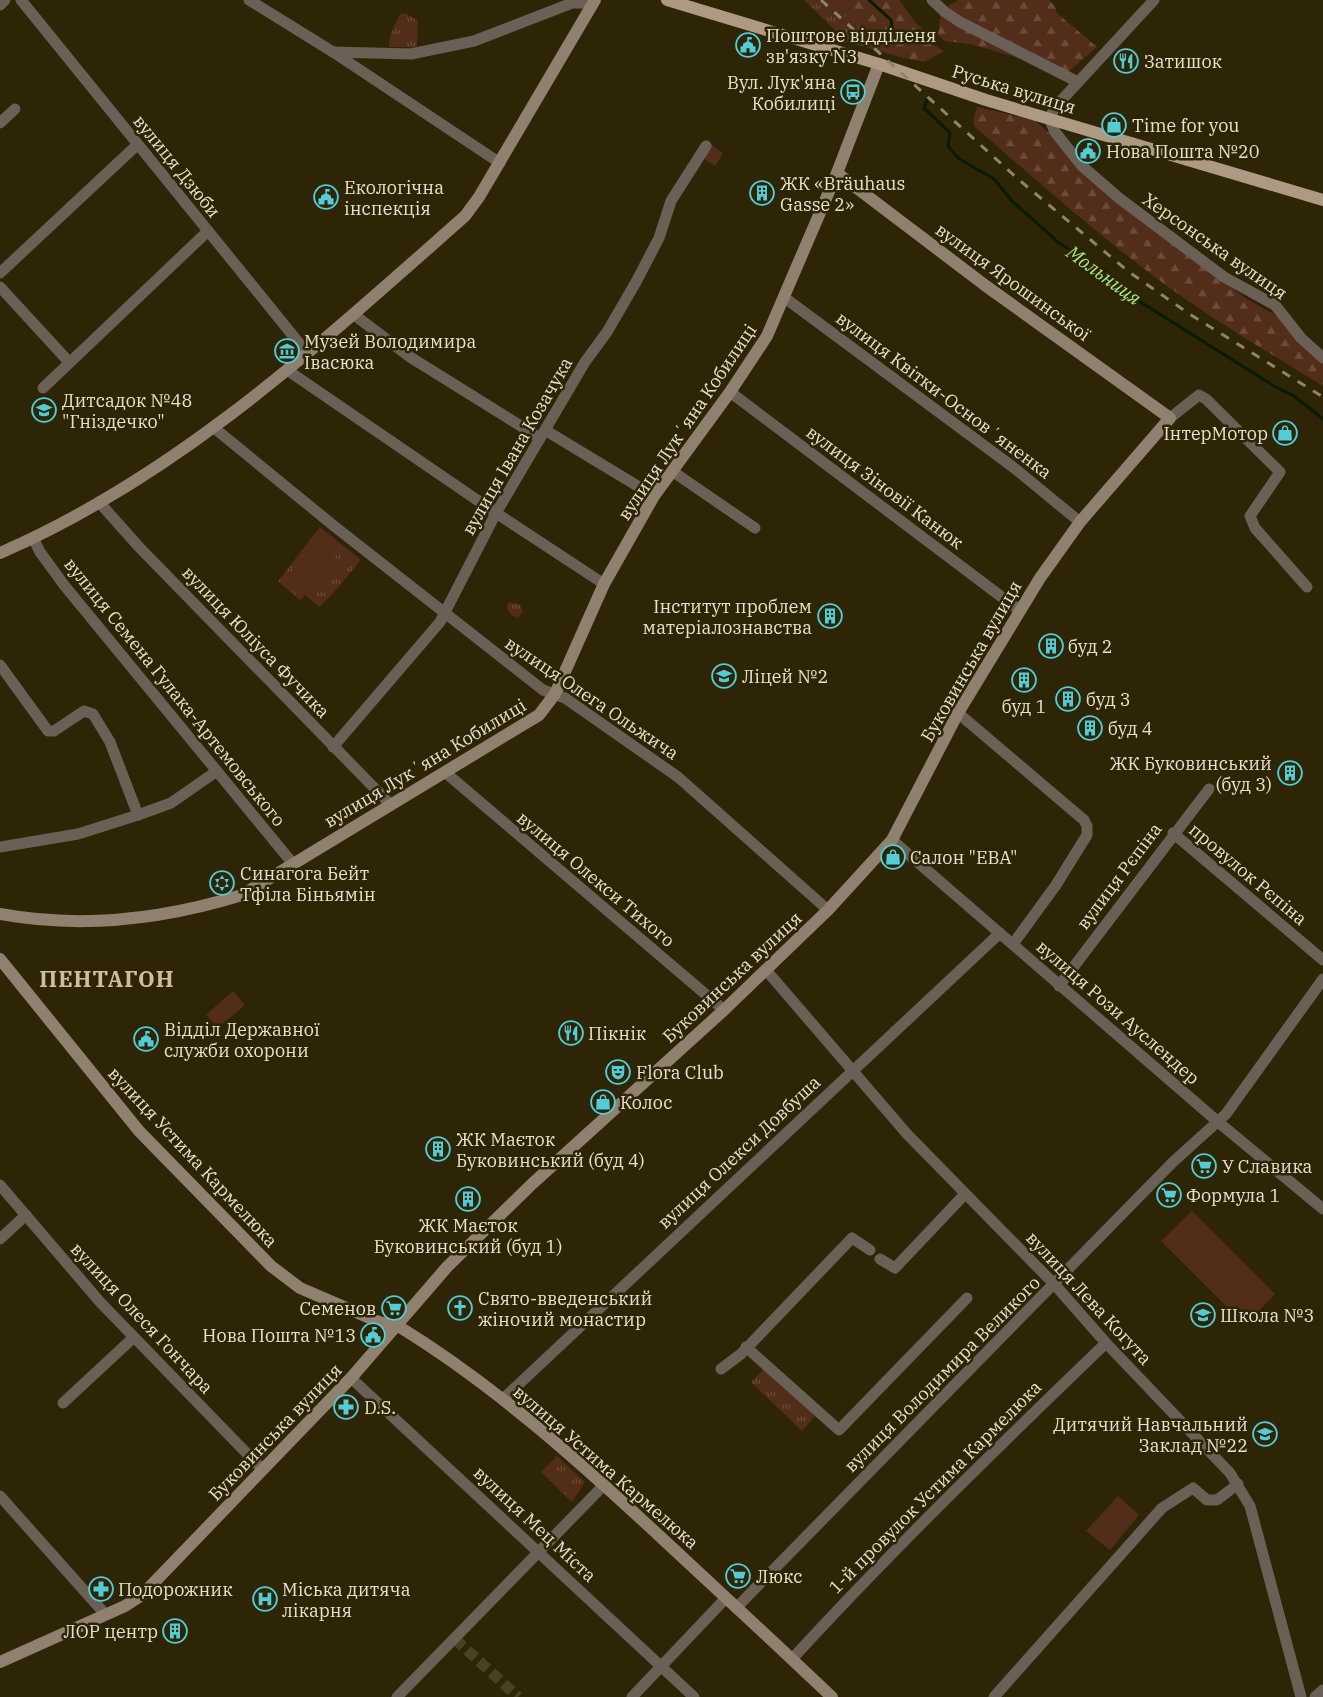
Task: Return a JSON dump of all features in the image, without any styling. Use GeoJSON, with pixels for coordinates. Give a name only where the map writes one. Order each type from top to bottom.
{"type":"FeatureCollection","features":[{"type":"Feature","properties":{"kind":"main road","name":"Руська вулиця"},"geometry":{"type":"LineString","coordinates":[[667,0],[879,64],[1048,118],[1323,200]]}},
{"type":"Feature","properties":{"kind":"street"},"geometry":{"type":"LineString","coordinates":[[0,5],[5,0]]}},
{"type":"Feature","properties":{"kind":"street","name":"вулиця Дзюби"},"geometry":{"type":"LineString","coordinates":[[21,0],[307,353]]}},
{"type":"Feature","properties":{"kind":"street"},"geometry":{"type":"LineString","coordinates":[[249,0],[334,52],[500,162]]}},
{"type":"Feature","properties":{"kind":"street"},"geometry":{"type":"LineString","coordinates":[[932,0],[960,22],[1078,82]]}},
{"type":"Feature","properties":{"kind":"street"},"geometry":{"type":"LineString","coordinates":[[1048,118],[1078,82],[1154,0]]}},
{"type":"Feature","properties":{"kind":"street"},"geometry":{"type":"LineString","coordinates":[[334,52],[411,54],[474,41],[572,3],[594,1]]}},
{"type":"Feature","properties":{"kind":"street"},"geometry":{"type":"LineString","coordinates":[[0,553],[33,538],[99,502],[164,462],[214,427],[287,370],[465,216],[500,162],[594,1]]}},
{"type":"Feature","properties":{"kind":"street","name":"вулиця Лукʼяна Кобилиці"},"geometry":{"type":"LineString","coordinates":[[0,914],[80,923],[112,921],[216,902],[242,895],[539,715],[555,694],[604,584],[654,496],[730,392],[767,336],[785,298],[837,173],[879,64]]}},
{"type":"Feature","properties":{"kind":"street"},"geometry":{"type":"LineString","coordinates":[[0,123],[15,110]]}},
{"type":"Feature","properties":{"kind":"street","name":"Херсонська вулиця"},"geometry":{"type":"LineString","coordinates":[[1048,118],[1055,132],[1082,166],[1119,198],[1224,276],[1275,305],[1301,338],[1323,358]]}},
{"type":"Feature","properties":{"kind":"street"},"geometry":{"type":"LineString","coordinates":[[0,273],[137,145]]}},
{"type":"Feature","properties":{"kind":"street","name":"вулиця Івана Козачука"},"geometry":{"type":"LineString","coordinates":[[333,747],[440,622],[496,513],[585,362],[607,332],[636,282],[659,238],[671,201],[706,146]]}},
{"type":"Feature","properties":{"kind":"street","name":"вулиця Ярошинської"},"geometry":{"type":"LineString","coordinates":[[837,173],[986,286],[1170,418]]}},
{"type":"Feature","properties":{"kind":"street"},"geometry":{"type":"LineString","coordinates":[[43,388],[208,231]]}},
{"type":"Feature","properties":{"kind":"street"},"geometry":{"type":"LineString","coordinates":[[0,287],[69,362]]}},
{"type":"Feature","properties":{"kind":"street","name":"вулиця Квітки-Основʼяненка"},"geometry":{"type":"LineString","coordinates":[[785,298],[1013,467],[1080,522]]}},
{"type":"Feature","properties":{"kind":"street"},"geometry":{"type":"LineString","coordinates":[[353,314],[410,357],[542,434],[654,496]]}},
{"type":"Feature","properties":{"kind":"street"},"geometry":{"type":"LineString","coordinates":[[287,370],[496,513],[604,584]]}},
{"type":"Feature","properties":{"kind":"street","name":"вулиця Зіновії Канюк"},"geometry":{"type":"LineString","coordinates":[[730,392],[1019,610]]}},
{"type":"Feature","properties":{"kind":"street","name":"Буковинська вулиця"},"geometry":{"type":"LineString","coordinates":[[0,1662],[125,1606],[142,1595],[351,1378],[398,1326],[447,1267],[532,1184],[724,1010],[828,910],[892,840],[958,712],[1019,610],[1080,522],[1170,418],[1199,395],[1206,399],[1280,472],[1250,516],[1255,528],[1307,587]]}},
{"type":"Feature","properties":{"kind":"street","name":"вулиця Олега Ольжича"},"geometry":{"type":"LineString","coordinates":[[214,427],[444,614],[543,690],[565,698],[678,777],[828,910]]}},
{"type":"Feature","properties":{"kind":"street"},"geometry":{"type":"LineString","coordinates":[[672,471],[755,528]]}},
{"type":"Feature","properties":{"kind":"street","name":"вулиця Юліуса Фучика"},"geometry":{"type":"LineString","coordinates":[[99,502],[139,547],[391,805]]}},
{"type":"Feature","properties":{"kind":"street","name":"вулиця Семена Гулака-Артемовського"},"geometry":{"type":"LineString","coordinates":[[33,538],[40,552],[64,585],[294,865]]}},
{"type":"Feature","properties":{"kind":"street"},"geometry":{"type":"LineString","coordinates":[[0,665],[48,731],[54,731],[84,711],[93,714],[110,742],[138,815]]}},
{"type":"Feature","properties":{"kind":"street"},"geometry":{"type":"LineString","coordinates":[[958,712],[1084,820],[1087,826],[1087,836],[1061,877],[1013,944]]}},
{"type":"Feature","properties":{"kind":"street"},"geometry":{"type":"LineString","coordinates":[[0,847],[78,834],[138,815],[171,803],[217,771]]}},
{"type":"Feature","properties":{"kind":"street","name":"вулиця Олекси Тихого"},"geometry":{"type":"LineString","coordinates":[[446,773],[724,1010]]}},
{"type":"Feature","properties":{"kind":"street","name":"вулиця Рєпіна"},"geometry":{"type":"LineString","coordinates":[[1059,986],[1209,788]]}},
{"type":"Feature","properties":{"kind":"street","name":"провулок Рєпіна"},"geometry":{"type":"LineString","coordinates":[[1173,834],[1323,960]]}},
{"type":"Feature","properties":{"kind":"street","name":"вулиця Рози Ауслендер"},"geometry":{"type":"LineString","coordinates":[[892,840],[1059,986],[1323,1209]]}},
{"type":"Feature","properties":{"kind":"street","name":"вулиця Олекси Довбуша"},"geometry":{"type":"LineString","coordinates":[[503,1399],[851,1070],[1000,933]]}},
{"type":"Feature","properties":{"kind":"street","name":"вулиця Устима Кармелюка"},"geometry":{"type":"LineString","coordinates":[[0,959],[139,1131],[271,1266],[300,1288],[379,1322],[398,1326],[503,1399],[542,1429],[605,1484],[832,1697]]}},
{"type":"Feature","properties":{"kind":"street","name":"вулиця Лева Когута"},"geometry":{"type":"LineString","coordinates":[[766,970],[851,1070],[964,1194],[1054,1285],[1106,1343],[1180,1419],[1238,1484],[1250,1506],[1301,1697]]}},
{"type":"Feature","properties":{"kind":"street","name":"вулиця Володимира Великого"},"geometry":{"type":"LineString","coordinates":[[736,1608],[1173,1162],[1226,1114],[1323,978]]}},
{"type":"Feature","properties":{"kind":"street","name":"вулиця Олеся Гончара"},"geometry":{"type":"LineString","coordinates":[[0,1185],[133,1338],[263,1470]]}},
{"type":"Feature","properties":{"kind":"street"},"geometry":{"type":"LineString","coordinates":[[880,1259],[895,1268],[964,1194]]}},
{"type":"Feature","properties":{"kind":"street"},"geometry":{"type":"LineString","coordinates":[[0,1239],[26,1215]]}},
{"type":"Feature","properties":{"kind":"street"},"geometry":{"type":"LineString","coordinates":[[721,1369],[732,1362],[852,1238],[870,1250]]}},
{"type":"Feature","properties":{"kind":"street"},"geometry":{"type":"LineString","coordinates":[[746,1347],[839,1430],[967,1298]]}},
{"type":"Feature","properties":{"kind":"street"},"geometry":{"type":"LineString","coordinates":[[64,1403],[133,1338]]}},
{"type":"Feature","properties":{"kind":"street","name":"1-й провулок Устима Кармелюка"},"geometry":{"type":"LineString","coordinates":[[792,1659],[959,1484],[1106,1343]]}},
{"type":"Feature","properties":{"kind":"street","name":"вулиця Мец Міста"},"geometry":{"type":"LineString","coordinates":[[351,1378],[694,1697]]}},
{"type":"Feature","properties":{"kind":"street"},"geometry":{"type":"LineString","coordinates":[[398,1697],[605,1484]]}},
{"type":"Feature","properties":{"kind":"street"},"geometry":{"type":"LineString","coordinates":[[994,1697],[1162,1508],[1193,1488],[1207,1500],[1218,1500],[1238,1484]]}},
{"type":"Feature","properties":{"kind":"street"},"geometry":{"type":"LineString","coordinates":[[0,1496],[105,1614]]}},
{"type":"Feature","properties":{"kind":"street"},"geometry":{"type":"LineString","coordinates":[[632,1697],[726,1598]]}},
{"type":"Feature","properties":{"kind":"street"},"geometry":{"type":"LineString","coordinates":[[1315,1697],[1323,1690]]}},
{"type":"Feature","properties":{"kind":"green space"},"geometry":{"type":"Polygon","coordinates":[[[804,0],[830,0],[863,33],[904,58],[847,42],[804,0]]]}},
{"type":"Feature","properties":{"kind":"green space"},"geometry":{"type":"Polygon","coordinates":[[[830,0],[899,0],[916,23],[930,36],[927,41],[944,51],[924,62],[904,58],[887,50],[863,33],[830,0]]]}},
{"type":"Feature","properties":{"kind":"green space"},"geometry":{"type":"Polygon","coordinates":[[[958,0],[1049,0],[1055,6],[1057,13],[1097,47],[1068,72],[970,44],[945,41],[938,35],[941,11],[958,0]]]}},
{"type":"Feature","properties":{"kind":"green space"},"geometry":{"type":"Polygon","coordinates":[[[405,13],[418,21],[417,47],[389,47],[390,36],[400,14],[405,13]]]}},
{"type":"Feature","properties":{"kind":"green space"},"geometry":{"type":"Polygon","coordinates":[[[977,107],[1034,120],[1213,273],[1248,300],[1279,317],[1323,360],[1323,386],[1196,306],[1109,241],[974,126],[977,107]]]}},
{"type":"Feature","properties":{"kind":"green space"},"geometry":{"type":"Polygon","coordinates":[[[709,143],[723,153],[715,166],[703,158],[709,143]]]}},
{"type":"Feature","properties":{"kind":"green space"},"geometry":{"type":"Polygon","coordinates":[[[320,527],[361,560],[338,588],[319,607],[305,595],[300,600],[278,581],[320,527]]]}},
{"type":"Feature","properties":{"kind":"green space"},"geometry":{"type":"Polygon","coordinates":[[[320,533],[341,549],[309,592],[288,576],[320,533]]]}},
{"type":"Feature","properties":{"kind":"green space"},"geometry":{"type":"Polygon","coordinates":[[[509,602],[520,605],[523,611],[519,617],[513,616],[509,612],[507,606],[509,602]]]}},
{"type":"Feature","properties":{"kind":"green space"},"geometry":{"type":"Polygon","coordinates":[[[233,991],[245,1005],[218,1028],[206,1015],[233,991]]]}},
{"type":"Feature","properties":{"kind":"green space"},"geometry":{"type":"Polygon","coordinates":[[[1192,1211],[1275,1294],[1245,1325],[1161,1241],[1192,1211]]]}},
{"type":"Feature","properties":{"kind":"green space"},"geometry":{"type":"Polygon","coordinates":[[[764,1369],[815,1416],[802,1431],[751,1382],[764,1369]]]}},
{"type":"Feature","properties":{"kind":"green space"},"geometry":{"type":"Polygon","coordinates":[[[557,1456],[585,1482],[572,1502],[541,1472],[557,1456]]]}},
{"type":"Feature","properties":{"kind":"green space"},"geometry":{"type":"Polygon","coordinates":[[[1118,1496],[1139,1515],[1110,1550],[1086,1531],[1118,1496]]]}},
{"type":"Feature","properties":{"kind":"water"},"geometry":{"type":"Polygon","coordinates":[[[1085,264],[1097,271],[1093,278],[1081,270],[1085,264]]]}},
{"type":"Feature","properties":{"kind":"waterway","name":"Мольниця"},"geometry":{"type":"LineString","coordinates":[[869,0],[891,20],[892,26],[880,39]]}},
{"type":"Feature","properties":{"kind":"waterway","name":"Мольниця"},"geometry":{"type":"LineString","coordinates":[[927,100],[924,108],[950,133],[948,146],[958,158],[994,179],[1012,201],[1059,243],[1104,270],[1119,287],[1131,296],[1274,386],[1294,396],[1323,419]]}},
{"type":"Feature","properties":{"kind":"tunnel"},"geometry":{"type":"LineString","coordinates":[[455,1639],[518,1697]]}},
{"type":"Feature","properties":{"kind":"railway"},"geometry":{"type":"LineString","coordinates":[[821,0],[1018,179],[1129,272],[1188,313],[1323,397]]}},
{"type":"Feature","properties":{"kind":"place","name":"Поштове відділеня зв'язку N3"},"geometry":{"type":"Point","coordinates":[748,45]}},
{"type":"Feature","properties":{"kind":"place","name":"Затишок"},"geometry":{"type":"Point","coordinates":[1126,61]}},
{"type":"Feature","properties":{"kind":"place","name":"Вул. Лук'яна Кобилиці"},"geometry":{"type":"Point","coordinates":[853,92]}},
{"type":"Feature","properties":{"kind":"place","name":"Time for you"},"geometry":{"type":"Point","coordinates":[1114,125]}},
{"type":"Feature","properties":{"kind":"place","name":"Нова Пошта №20"},"geometry":{"type":"Point","coordinates":[1088,151]}},
{"type":"Feature","properties":{"kind":"place","name":"ЖК «Bräuhaus Gasse 2»"},"geometry":{"type":"Point","coordinates":[762,193]}},
{"type":"Feature","properties":{"kind":"place","name":"Екологічна інспекція"},"geometry":{"type":"Point","coordinates":[326,197]}},
{"type":"Feature","properties":{"kind":"place","name":"Музей Володимира Івасюка"},"geometry":{"type":"Point","coordinates":[287,351]}},
{"type":"Feature","properties":{"kind":"place","name":"Дитсадок №48 \"Гніздечко\""},"geometry":{"type":"Point","coordinates":[44,410]}},
{"type":"Feature","properties":{"kind":"place","name":"ІнтерМотор"},"geometry":{"type":"Point","coordinates":[1285,433]}},
{"type":"Feature","properties":{"kind":"place","name":"Інститут проблем матеріалознавства"},"geometry":{"type":"Point","coordinates":[830,616]}},
{"type":"Feature","properties":{"kind":"place","name":"буд 2"},"geometry":{"type":"Point","coordinates":[1051,646]}},
{"type":"Feature","properties":{"kind":"place","name":"Ліцей №2"},"geometry":{"type":"Point","coordinates":[724,676]}},
{"type":"Feature","properties":{"kind":"place","name":"буд 1"},"geometry":{"type":"Point","coordinates":[1024,680]}},
{"type":"Feature","properties":{"kind":"place","name":"буд 3"},"geometry":{"type":"Point","coordinates":[1068,699]}},
{"type":"Feature","properties":{"kind":"place","name":"буд 4"},"geometry":{"type":"Point","coordinates":[1090,728]}},
{"type":"Feature","properties":{"kind":"place","name":"ЖК Буковинський (буд 3)"},"geometry":{"type":"Point","coordinates":[1290,773]}},
{"type":"Feature","properties":{"kind":"place","name":"Салон \"ЕВА\""},"geometry":{"type":"Point","coordinates":[893,857]}},
{"type":"Feature","properties":{"kind":"place","name":"Синагога Бейт Тфіла Біньямін"},"geometry":{"type":"Point","coordinates":[222,883]}},
{"type":"Feature","properties":{"kind":"place","name":"Пікнік"},"geometry":{"type":"Point","coordinates":[571,1033]}},
{"type":"Feature","properties":{"kind":"place","name":"Відділ Державної служби охорони"},"geometry":{"type":"Point","coordinates":[146,1039]}},
{"type":"Feature","properties":{"kind":"place","name":"Flora Club"},"geometry":{"type":"Point","coordinates":[618,1072]}},
{"type":"Feature","properties":{"kind":"place","name":"Колос"},"geometry":{"type":"Point","coordinates":[603,1102]}},
{"type":"Feature","properties":{"kind":"place","name":"ЖК Маєток Буковинський (буд 4)"},"geometry":{"type":"Point","coordinates":[438,1149]}},
{"type":"Feature","properties":{"kind":"place","name":"У Славика"},"geometry":{"type":"Point","coordinates":[1204,1166]}},
{"type":"Feature","properties":{"kind":"place","name":"Формула 1"},"geometry":{"type":"Point","coordinates":[1169,1195]}},
{"type":"Feature","properties":{"kind":"place","name":"ЖК Маєток Буковинський (буд 1)"},"geometry":{"type":"Point","coordinates":[468,1199]}},
{"type":"Feature","properties":{"kind":"place","name":"Семенов"},"geometry":{"type":"Point","coordinates":[394,1308]}},
{"type":"Feature","properties":{"kind":"place","name":"Свято-введенський жіночий монастир"},"geometry":{"type":"Point","coordinates":[460,1308]}},
{"type":"Feature","properties":{"kind":"place","name":"Школа №3"},"geometry":{"type":"Point","coordinates":[1203,1315]}},
{"type":"Feature","properties":{"kind":"place","name":"Нова Пошта №13"},"geometry":{"type":"Point","coordinates":[373,1335]}},
{"type":"Feature","properties":{"kind":"place","name":"D.S."},"geometry":{"type":"Point","coordinates":[346,1407]}},
{"type":"Feature","properties":{"kind":"place","name":"Дитячий Навчальний Заклад №22"},"geometry":{"type":"Point","coordinates":[1265,1434]}},
{"type":"Feature","properties":{"kind":"place","name":"Люкс"},"geometry":{"type":"Point","coordinates":[738,1576]}},
{"type":"Feature","properties":{"kind":"place","name":"Подорожник"},"geometry":{"type":"Point","coordinates":[101,1589]}},
{"type":"Feature","properties":{"kind":"place","name":"Міська дитяча лікарня"},"geometry":{"type":"Point","coordinates":[265,1599]}},
{"type":"Feature","properties":{"kind":"place","name":"ЛОР центр"},"geometry":{"type":"Point","coordinates":[175,1631]}},
{"type":"Feature","properties":{"kind":"district","name":"ПЕНТАГОН"},"geometry":{"type":"Point","coordinates":[107,978]}}]}
